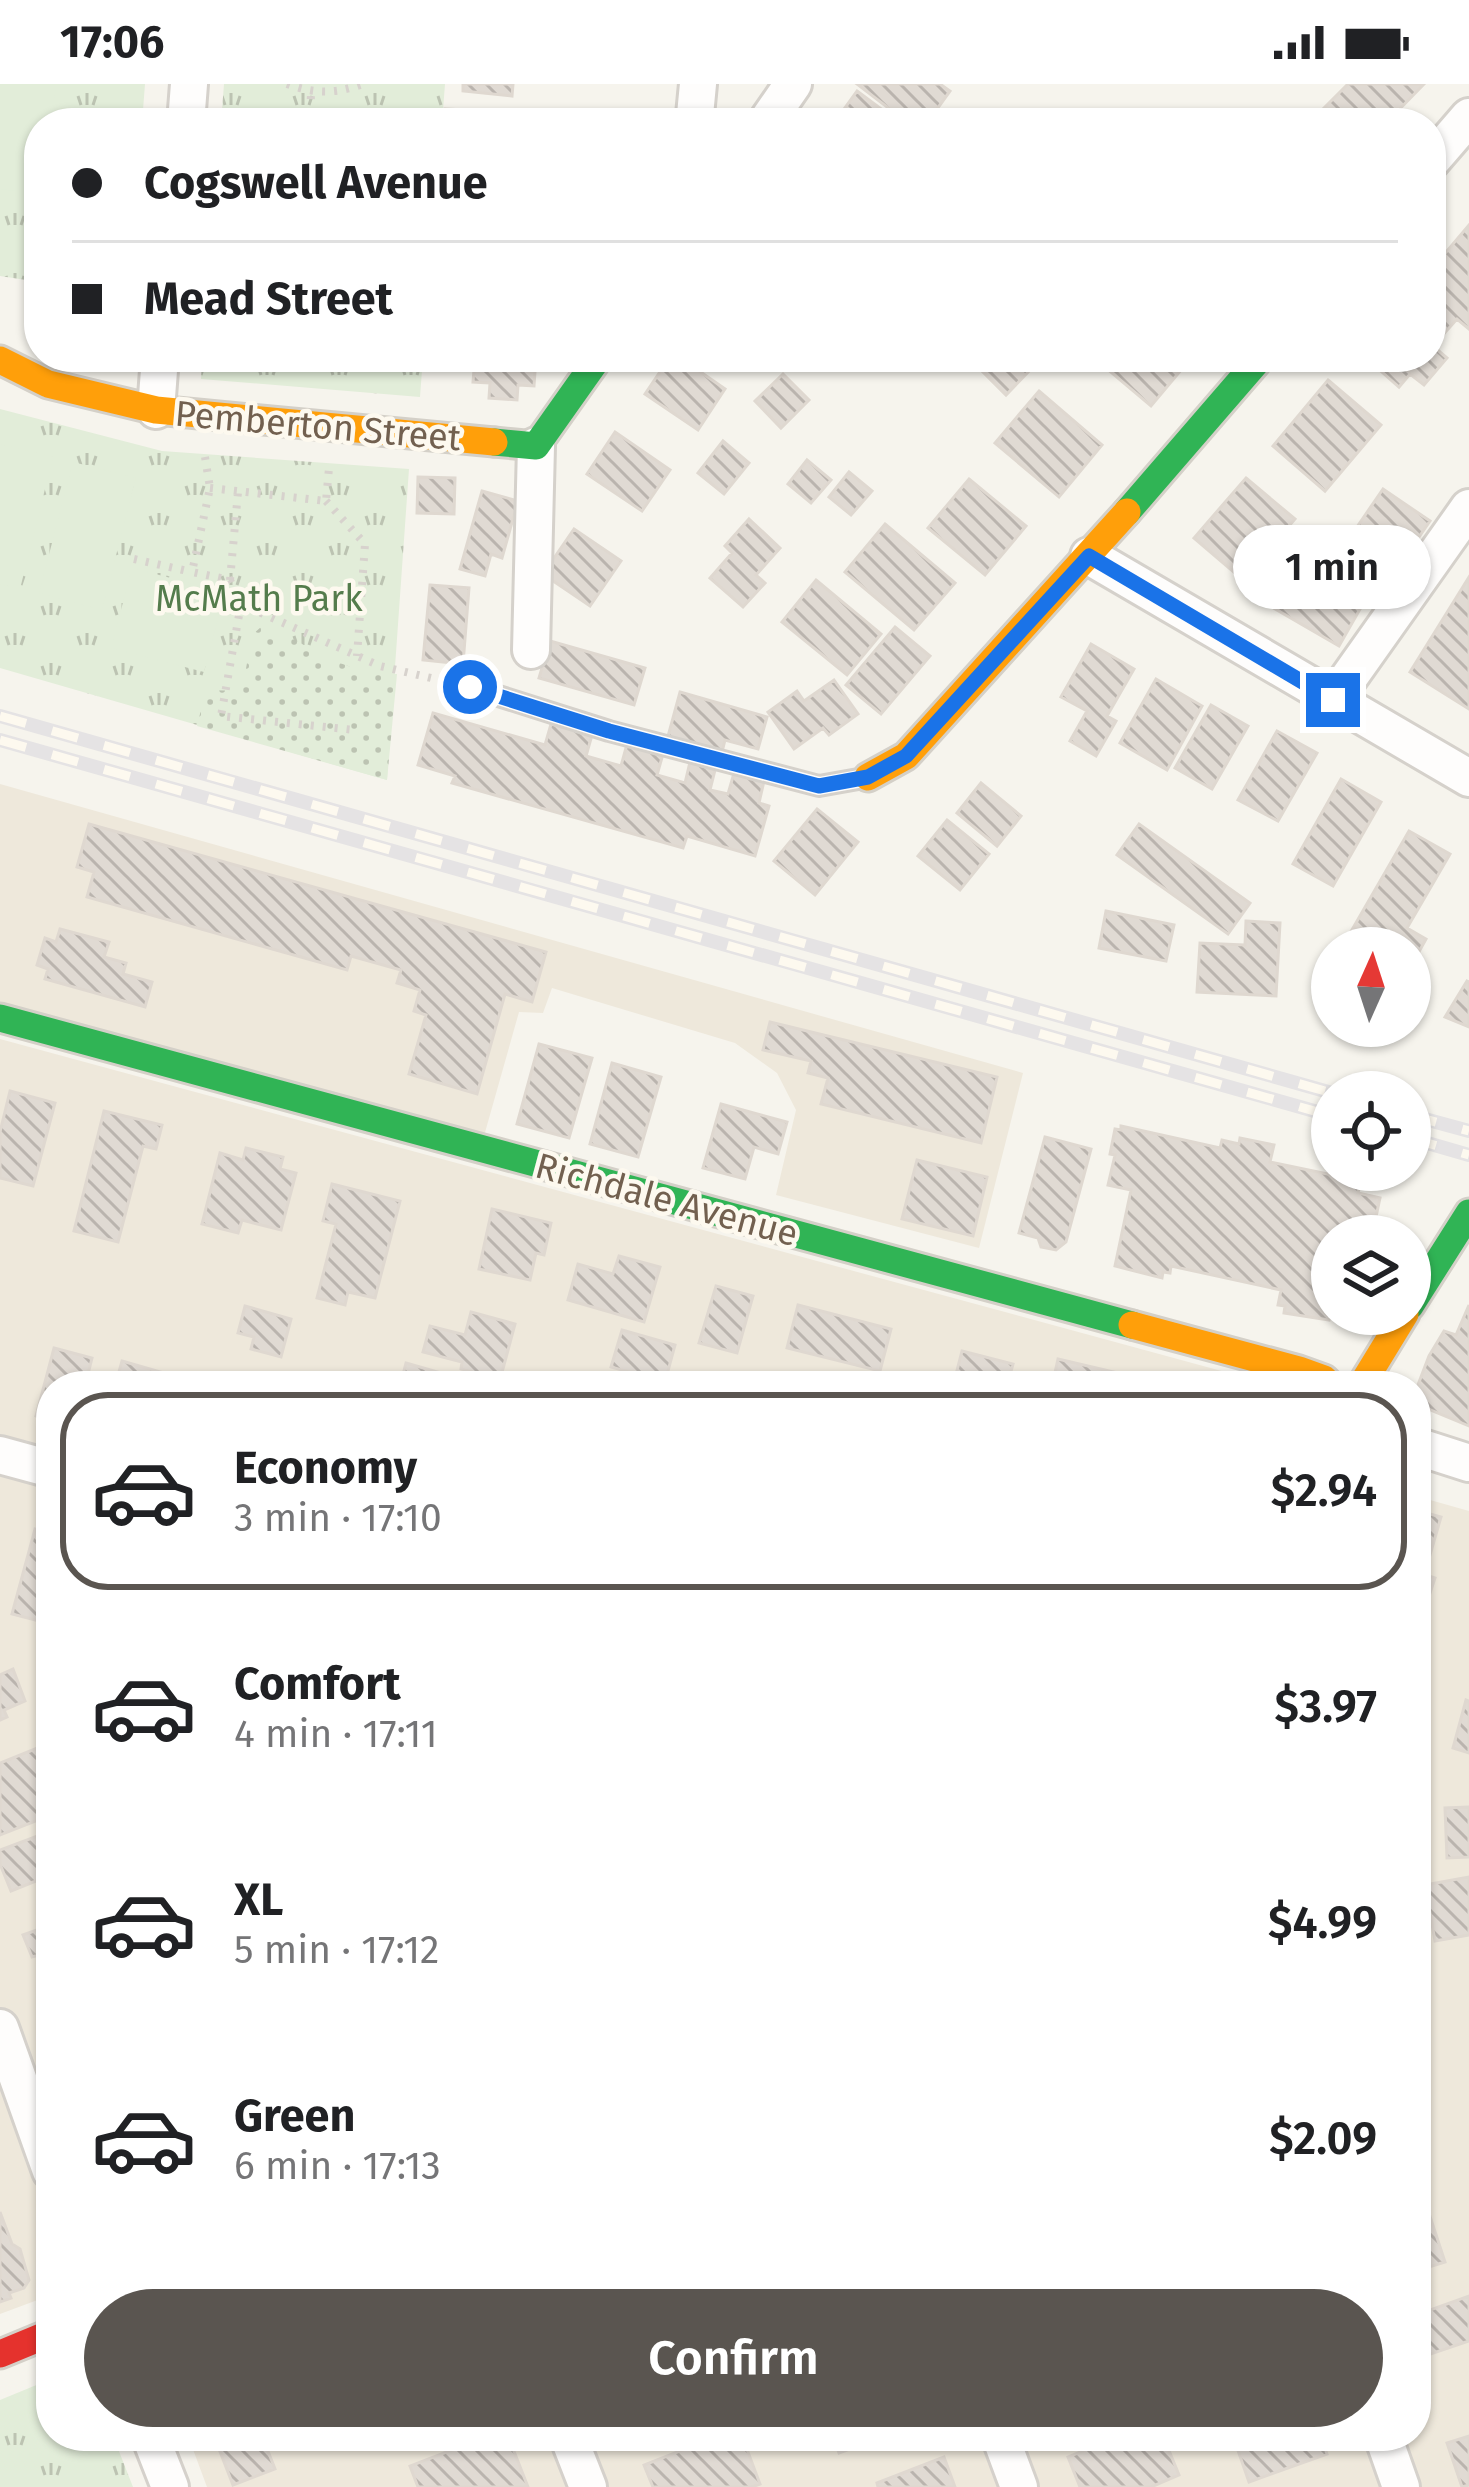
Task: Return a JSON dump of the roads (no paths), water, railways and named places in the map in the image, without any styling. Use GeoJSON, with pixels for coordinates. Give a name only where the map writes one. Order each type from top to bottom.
{"type":"FeatureCollection","features":[{"type":"Feature","properties":{"kind":"street"},"geometry":{"type":"LineString","coordinates":[[1446,144],[1469,117]]}},
{"type":"Feature","properties":{"kind":"street","name":"Pemberton Street"},"geometry":{"type":"LineString","coordinates":[[0,360],[48,384],[156,410],[536,446]]}},
{"type":"Feature","properties":{"kind":"street"},"geometry":{"type":"LineString","coordinates":[[156,410],[159,372]]}},
{"type":"Feature","properties":{"kind":"street"},"geometry":{"type":"LineString","coordinates":[[531,650],[536,446],[588,372]]}},
{"type":"Feature","properties":{"kind":"street"},"geometry":{"type":"LineString","coordinates":[[868,777],[906,756],[1089,556],[1248,372]]}},
{"type":"Feature","properties":{"kind":"street"},"geometry":{"type":"LineString","coordinates":[[1333,700],[1469,508]]}},
{"type":"Feature","properties":{"kind":"street"},"geometry":{"type":"LineString","coordinates":[[1089,556],[1469,778]]}},
{"type":"Feature","properties":{"kind":"street","name":"Richdale Avenue"},"geometry":{"type":"LineString","coordinates":[[0,1018],[1301,1371]]}},
{"type":"Feature","properties":{"kind":"street"},"geometry":{"type":"LineString","coordinates":[[1431,1273],[1469,1213]]}},
{"type":"Feature","properties":{"kind":"street"},"geometry":{"type":"LineString","coordinates":[[1370,1371],[1392,1335]]}},
{"type":"Feature","properties":{"kind":"street"},"geometry":{"type":"LineString","coordinates":[[1431,1451],[1469,1463]]}},
{"type":"Feature","properties":{"kind":"street"},"geometry":{"type":"LineString","coordinates":[[0,1455],[36,1465]]}},
{"type":"Feature","properties":{"kind":"street"},"geometry":{"type":"LineString","coordinates":[[0,2029],[36,2129]]}},
{"type":"Feature","properties":{"kind":"street"},"geometry":{"type":"LineString","coordinates":[[0,2354],[36,2339]]}},
{"type":"Feature","properties":{"kind":"street"},"geometry":{"type":"LineString","coordinates":[[156,2451],[170,2487]]}},
{"type":"Feature","properties":{"kind":"street"},"geometry":{"type":"LineString","coordinates":[[574,2451],[588,2487]]}},
{"type":"Feature","properties":{"kind":"street"},"geometry":{"type":"LineString","coordinates":[[1006,2451],[1019,2487]]}},
{"type":"Feature","properties":{"kind":"street"},"geometry":{"type":"LineString","coordinates":[[1389,2451],[1401,2487]]}},
{"type":"Feature","properties":{"kind":"lane"},"geometry":{"type":"LineString","coordinates":[[470,687],[609,731],[819,786],[868,777]]}},
{"type":"Feature","properties":{"kind":"railway"},"geometry":{"type":"LineString","coordinates":[[0,716],[1311,1087]]}},
{"type":"Feature","properties":{"kind":"railway"},"geometry":{"type":"LineString","coordinates":[[0,740],[1311,1110]]}},
{"type":"Feature","properties":{"kind":"railway"},"geometry":{"type":"LineString","coordinates":[[1431,1121],[1469,1131]]}},
{"type":"Feature","properties":{"kind":"railway"},"geometry":{"type":"LineString","coordinates":[[1431,1144],[1469,1155]]}},
{"type":"Feature","properties":{"kind":"park label","name":"McMath Park"},"geometry":{"type":"Point","coordinates":[259,598]}}]}
